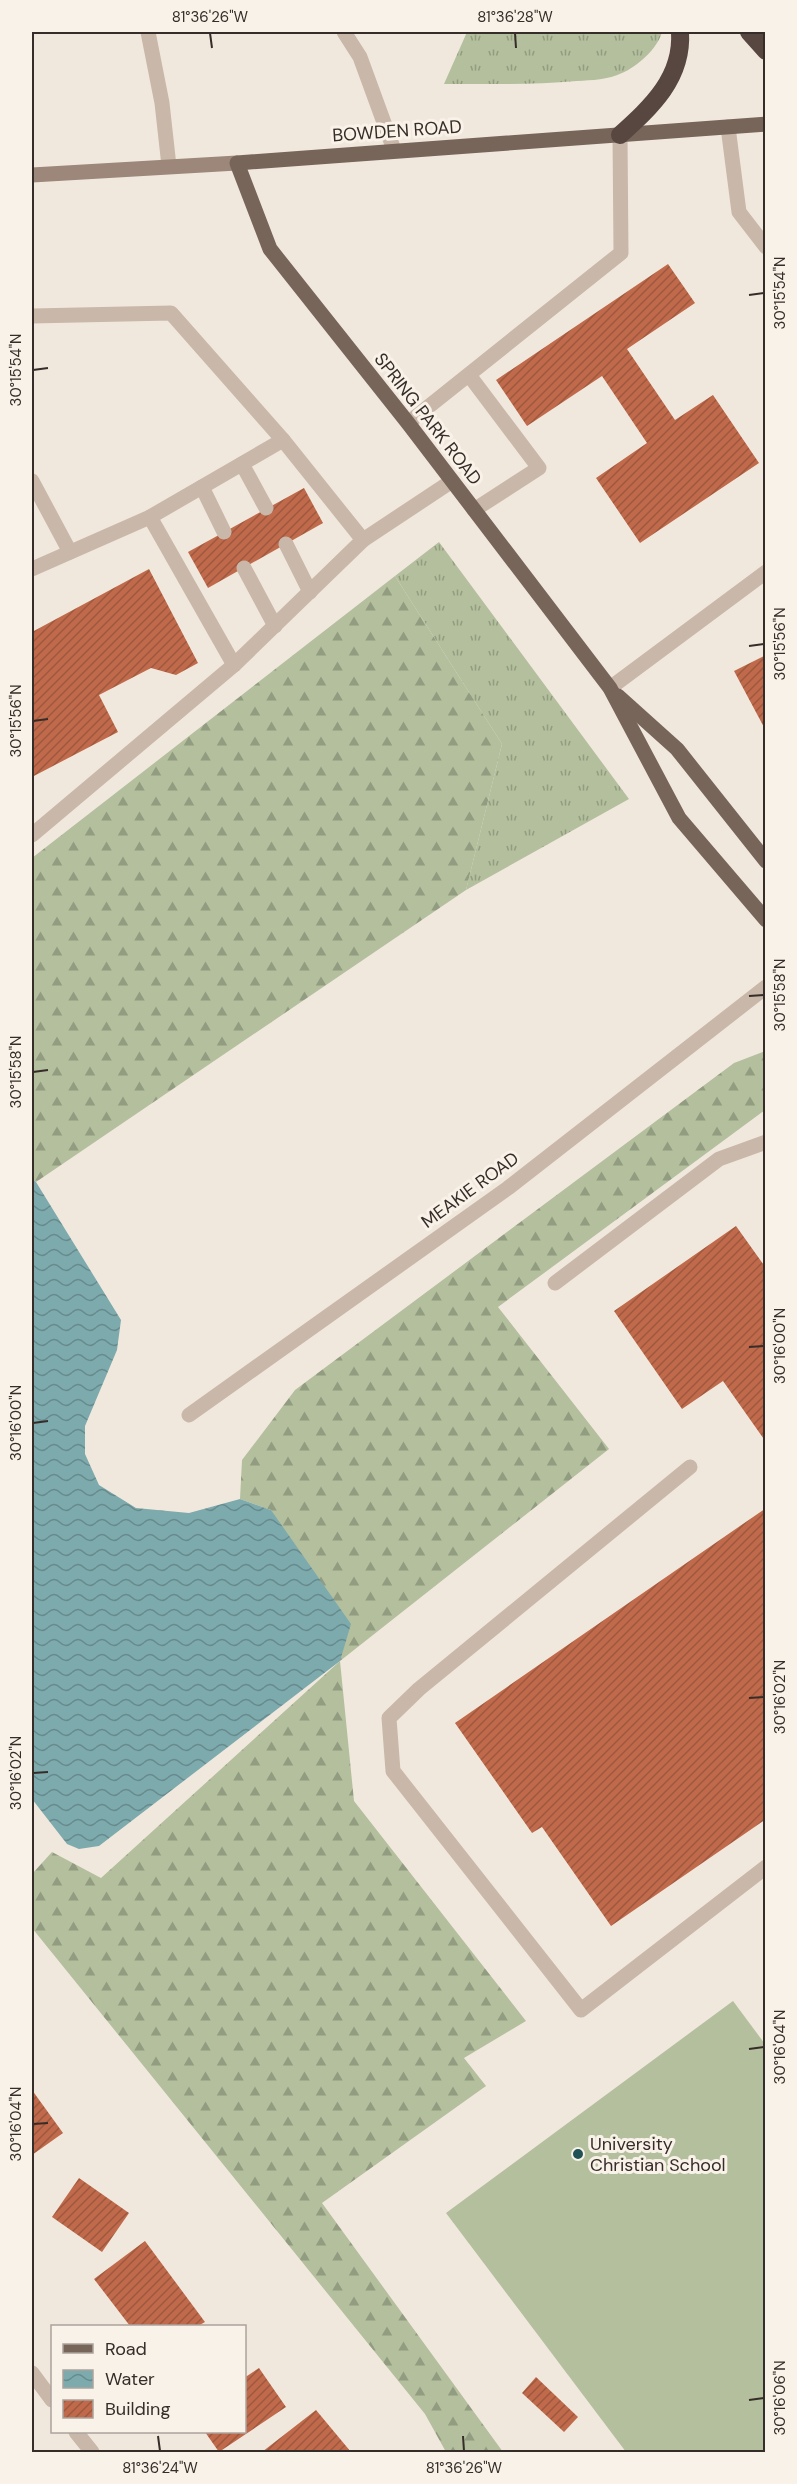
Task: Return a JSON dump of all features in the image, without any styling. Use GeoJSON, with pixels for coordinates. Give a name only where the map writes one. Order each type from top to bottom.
{"type":"FeatureCollection","features":[{"type":"Feature","properties":{"kind":"highway"},"geometry":{"type":"LineString","coordinates":[[620,135],[653,105],[673,75],[680,32]]}},
{"type":"Feature","properties":{"kind":"highway"},"geometry":{"type":"LineString","coordinates":[[749,32],[765,51]]}},
{"type":"Feature","properties":{"kind":"main road","name":"BOWDEN ROAD"},"geometry":{"type":"LineString","coordinates":[[32,174],[237,163],[765,124]]}},
{"type":"Feature","properties":{"kind":"main road","name":"SPRING PARK ROAD"},"geometry":{"type":"LineString","coordinates":[[237,163],[270,249],[408,423],[610,688],[679,818],[765,920]]}},
{"type":"Feature","properties":{"kind":"main road","name":"SPRING PARK ROAD"},"geometry":{"type":"LineString","coordinates":[[610,688],[677,749],[765,861]]}},
{"type":"Feature","properties":{"kind":"street"},"geometry":{"type":"LineString","coordinates":[[148,32],[162,103],[169,166]]}},
{"type":"Feature","properties":{"kind":"street"},"geometry":{"type":"LineString","coordinates":[[344,32],[360,57],[394,150]]}},
{"type":"Feature","properties":{"kind":"street"},"geometry":{"type":"LineString","coordinates":[[728,127],[739,212],[765,247]]}},
{"type":"Feature","properties":{"kind":"street"},"geometry":{"type":"LineString","coordinates":[[408,423],[621,253],[620,135]]}},
{"type":"Feature","properties":{"kind":"street"},"geometry":{"type":"LineString","coordinates":[[32,316],[171,313],[283,440],[363,540]]}},
{"type":"Feature","properties":{"kind":"street"},"geometry":{"type":"LineString","coordinates":[[469,375],[539,468],[474,510]]}},
{"type":"Feature","properties":{"kind":"street"},"geometry":{"type":"LineString","coordinates":[[32,569],[150,517],[283,440]]}},
{"type":"Feature","properties":{"kind":"street"},"geometry":{"type":"LineString","coordinates":[[242,464],[266,508]]}},
{"type":"Feature","properties":{"kind":"street"},"geometry":{"type":"LineString","coordinates":[[32,481],[70,552]]}},
{"type":"Feature","properties":{"kind":"street"},"geometry":{"type":"LineString","coordinates":[[32,835],[234,665],[363,540],[452,481]]}},
{"type":"Feature","properties":{"kind":"street"},"geometry":{"type":"LineString","coordinates":[[202,488],[224,532]]}},
{"type":"Feature","properties":{"kind":"street"},"geometry":{"type":"LineString","coordinates":[[150,517],[234,665]]}},
{"type":"Feature","properties":{"kind":"street"},"geometry":{"type":"LineString","coordinates":[[286,544],[310,592]]}},
{"type":"Feature","properties":{"kind":"street"},"geometry":{"type":"LineString","coordinates":[[244,568],[275,626]]}},
{"type":"Feature","properties":{"kind":"street"},"geometry":{"type":"LineString","coordinates":[[610,688],[765,572]]}},
{"type":"Feature","properties":{"kind":"street","name":"MEAKIE ROAD"},"geometry":{"type":"LineString","coordinates":[[189,1415],[508,1188],[765,987]]}},
{"type":"Feature","properties":{"kind":"street"},"geometry":{"type":"LineString","coordinates":[[555,1283],[719,1159],[765,1142]]}},
{"type":"Feature","properties":{"kind":"street"},"geometry":{"type":"LineString","coordinates":[[690,1467],[419,1689],[389,1718],[393,1771],[581,2010],[765,1867]]}},
{"type":"Feature","properties":{"kind":"street"},"geometry":{"type":"LineString","coordinates":[[32,2373],[51,2399]]}},
{"type":"Feature","properties":{"kind":"street"},"geometry":{"type":"LineString","coordinates":[[77,2433],[92,2452]]}},
{"type":"Feature","properties":{"kind":"green space"},"geometry":{"type":"Polygon","coordinates":[[[467,32],[662,32],[652,50],[640,62],[611,77],[544,83],[444,84],[467,32]]]}},
{"type":"Feature","properties":{"kind":"green space"},"geometry":{"type":"Polygon","coordinates":[[[439,542],[629,799],[466,890],[502,744],[395,576],[439,542]]]}},
{"type":"Feature","properties":{"kind":"green space"},"geometry":{"type":"Polygon","coordinates":[[[395,576],[502,744],[466,890],[36,1182],[32,1179],[32,858],[395,576]]]}},
{"type":"Feature","properties":{"kind":"green space"},"geometry":{"type":"Polygon","coordinates":[[[765,1051],[765,1110],[498,1307],[609,1449],[340,1661],[271,1510],[240,1499],[242,1460],[295,1390],[734,1063],[765,1051]]]}},
{"type":"Feature","properties":{"kind":"green space"},"geometry":{"type":"Polygon","coordinates":[[[340,1661],[354,1801],[526,2021],[464,2058],[486,2086],[322,2203],[503,2452],[446,2452],[425,2414],[32,1928],[32,1874],[52,1852],[101,1878],[340,1661]]]}},
{"type":"Feature","properties":{"kind":"green space","name":"University Christian School"},"geometry":{"type":"Polygon","coordinates":[[[733,2001],[765,2044],[765,2452],[626,2452],[446,2213],[733,2001]]]}},
{"type":"Feature","properties":{"kind":"water"},"geometry":{"type":"Polygon","coordinates":[[[32,1179],[121,1320],[117,1350],[85,1426],[85,1454],[99,1485],[136,1508],[189,1513],[240,1499],[271,1510],[351,1624],[340,1661],[99,1846],[79,1849],[67,1844],[32,1799],[32,1179]]]}},
{"type":"Feature","properties":{"kind":"building"},"geometry":{"type":"Polygon","coordinates":[[[668,264],[695,303],[627,349],[675,420],[713,395],[759,463],[640,543],[596,478],[647,443],[602,376],[527,426],[496,380],[668,264]]]}},
{"type":"Feature","properties":{"kind":"building"},"geometry":{"type":"Polygon","coordinates":[[[304,488],[323,523],[208,588],[188,552],[304,488]]]}},
{"type":"Feature","properties":{"kind":"building"},"geometry":{"type":"Polygon","coordinates":[[[149,569],[198,663],[176,675],[151,668],[99,695],[118,732],[32,777],[32,632],[149,569]]]}},
{"type":"Feature","properties":{"kind":"building"},"geometry":{"type":"Polygon","coordinates":[[[766,655],[766,731],[734,671],[766,655]]]}},
{"type":"Feature","properties":{"kind":"building"},"geometry":{"type":"Polygon","coordinates":[[[736,1226],[766,1268],[766,1442],[723,1381],[682,1409],[614,1311],[736,1226]]]}},
{"type":"Feature","properties":{"kind":"building"},"geometry":{"type":"Polygon","coordinates":[[[766,1508],[766,1819],[611,1926],[542,1827],[532,1833],[455,1723],[766,1508]]]}},
{"type":"Feature","properties":{"kind":"building"},"geometry":{"type":"Polygon","coordinates":[[[32,2090],[63,2133],[32,2155],[32,2090]]]}},
{"type":"Feature","properties":{"kind":"building"},"geometry":{"type":"Polygon","coordinates":[[[79,2178],[129,2213],[102,2252],[52,2217],[79,2178]]]}},
{"type":"Feature","properties":{"kind":"building"},"geometry":{"type":"Polygon","coordinates":[[[145,2241],[205,2322],[200,2325],[129,2325],[94,2279],[145,2241]]]}},
{"type":"Feature","properties":{"kind":"building"},"geometry":{"type":"Polygon","coordinates":[[[259,2368],[286,2407],[219,2452],[206,2433],[246,2433],[246,2377],[259,2368]]]}},
{"type":"Feature","properties":{"kind":"building"},"geometry":{"type":"Polygon","coordinates":[[[536,2377],[578,2417],[564,2432],[522,2393],[536,2377]]]}},
{"type":"Feature","properties":{"kind":"building"},"geometry":{"type":"Polygon","coordinates":[[[316,2410],[351,2452],[262,2452],[316,2410]]]}},
{"type":"Feature","properties":{"kind":"place","name":"University Christian School"},"geometry":{"type":"Point","coordinates":[578,2154]}}]}
